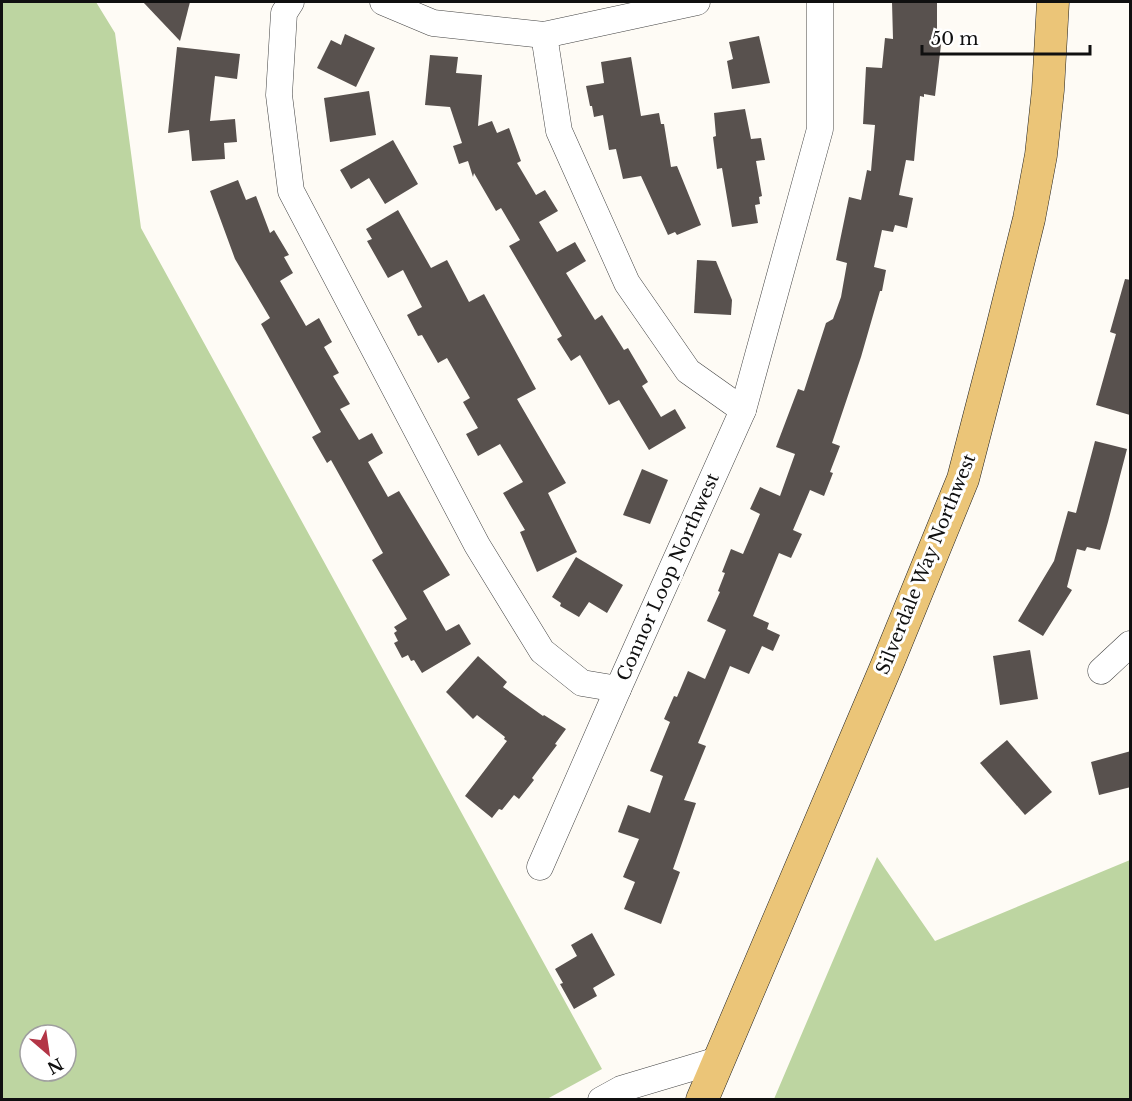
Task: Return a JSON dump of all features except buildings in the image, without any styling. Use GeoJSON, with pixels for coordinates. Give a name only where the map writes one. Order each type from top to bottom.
{"type":"FeatureCollection","features":[{"type":"Feature","properties":{"kind":"main road","name":"Silverdale Way Northwest"},"geometry":{"type":"LineString","coordinates":[[702,1100],[898,639],[963,479],[1029,219],[1039,166],[1048,90],[1053,2]]}},
{"type":"Feature","properties":{"kind":"street","name":"Connor Loop Northwest"},"geometry":{"type":"LineString","coordinates":[[291,2],[284,13],[279,95],[291,191],[477,544],[542,651],[582,683],[618,689],[743,410],[820,129],[820,2]]}},
{"type":"Feature","properties":{"kind":"street"},"geometry":{"type":"LineString","coordinates":[[384,2],[434,22],[544,35],[697,2]]}},
{"type":"Feature","properties":{"kind":"street"},"geometry":{"type":"LineString","coordinates":[[544,35],[559,131],[627,283],[688,371],[743,410]]}},
{"type":"Feature","properties":{"kind":"street"},"geometry":{"type":"LineString","coordinates":[[1101,671],[1131,644]]}},
{"type":"Feature","properties":{"kind":"street"},"geometry":{"type":"LineString","coordinates":[[540,867],[618,689]]}},
{"type":"Feature","properties":{"kind":"street"},"geometry":{"type":"LineString","coordinates":[[601,1100],[621,1089],[718,1060]]}},
{"type":"Feature","properties":{"kind":"green space"},"geometry":{"type":"Polygon","coordinates":[[[2,2],[96,2],[115,33],[141,228],[602,1069],[547,1099],[2,1099],[2,2]]]}},
{"type":"Feature","properties":{"kind":"green space"},"geometry":{"type":"Polygon","coordinates":[[[877,857],[935,941],[1130,860],[1130,1099],[774,1099],[877,857]]]}}]}
